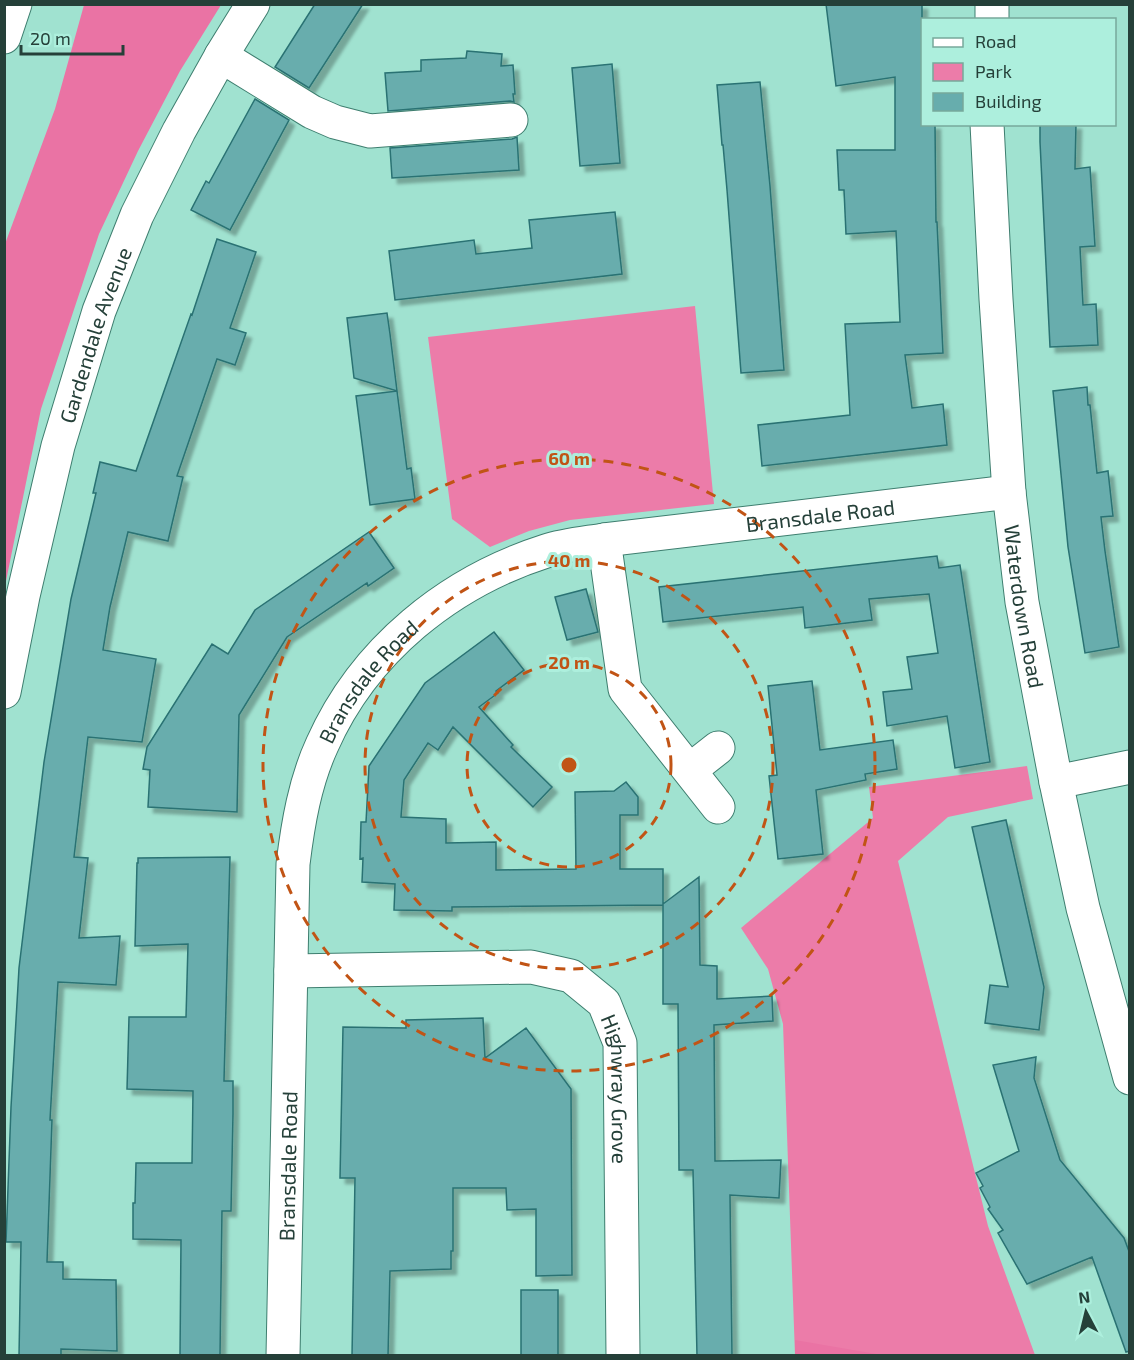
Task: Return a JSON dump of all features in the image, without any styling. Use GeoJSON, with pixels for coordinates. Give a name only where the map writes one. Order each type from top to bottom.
{"type":"FeatureCollection","features":[{"type":"Feature","properties":{"kind":"main road"},"geometry":{"type":"LineString","coordinates":[[4,37],[15,4]]}},
{"type":"Feature","properties":{"kind":"main road","name":"Gardendale Avenue"},"geometry":{"type":"LineString","coordinates":[[4,692],[23,596],[58,446],[99,311],[137,215],[178,131],[253,4]]}},
{"type":"Feature","properties":{"kind":"main road"},"geometry":{"type":"LineString","coordinates":[[221,56],[312,112],[335,122],[370,131],[512,120]]}},
{"type":"Feature","properties":{"kind":"main road","name":"Waterdown Road"},"geometry":{"type":"LineString","coordinates":[[987,126],[1009,492],[1022,602],[1056,782],[1083,908],[1130,1078]]}},
{"type":"Feature","properties":{"kind":"main road","name":"Bransdale Road"},"geometry":{"type":"LineString","coordinates":[[283,1356],[293,864],[306,789],[322,745],[344,703],[373,663],[412,624],[453,595],[491,573],[548,550],[604,540],[1009,492]]}},
{"type":"Feature","properties":{"kind":"main road"},"geometry":{"type":"LineString","coordinates":[[604,540],[625,689],[718,807]]}},
{"type":"Feature","properties":{"kind":"main road"},"geometry":{"type":"LineString","coordinates":[[690,770],[718,748]]}},
{"type":"Feature","properties":{"kind":"main road"},"geometry":{"type":"LineString","coordinates":[[1056,782],[1130,767]]}},
{"type":"Feature","properties":{"kind":"main road","name":"Highwray Grove"},"geometry":{"type":"LineString","coordinates":[[291,971],[531,967],[571,976],[604,1003],[620,1043],[623,1356]]}},
{"type":"Feature","properties":{"kind":"green space"},"geometry":{"type":"Polygon","coordinates":[[[695,306],[714,504],[570,520],[529,531],[490,547],[452,519],[428,337],[695,306]]]}},
{"type":"Feature","properties":{"kind":"green space"},"geometry":{"type":"Polygon","coordinates":[[[1027,766],[1033,799],[948,817],[898,861],[988,1226],[1035,1355],[795,1355],[783,1024],[768,969],[741,928],[873,818],[869,787],[1027,766]]]}},
{"type":"Feature","properties":{"kind":"shaded area"},"geometry":{"type":"Polygon","coordinates":[[[84,5],[221,5],[180,71],[138,151],[99,234],[41,409],[5,586],[5,244],[55,109],[84,5]]]}},
{"type":"Feature","properties":{"kind":"shaded area"},"geometry":{"type":"Polygon","coordinates":[[[795,1340],[882,1355],[795,1355],[795,1340]]]}},
{"type":"Feature","properties":{"kind":"building"},"geometry":{"type":"Polygon","coordinates":[[[315,4],[363,4],[309,88],[275,67],[315,4]]]}},
{"type":"Feature","properties":{"kind":"building"},"geometry":{"type":"Polygon","coordinates":[[[826,4],[922,4],[921,126],[935,126],[936,222],[943,353],[905,355],[912,408],[943,404],[947,445],[762,466],[758,425],[850,415],[845,324],[900,322],[896,231],[846,234],[844,190],[839,190],[837,150],[895,150],[895,77],[836,86],[826,4]]]}},
{"type":"Feature","properties":{"kind":"building"},"geometry":{"type":"Polygon","coordinates":[[[467,51],[502,54],[501,66],[513,65],[514,102],[388,111],[385,73],[421,71],[421,60],[466,58],[467,51]]]}},
{"type":"Feature","properties":{"kind":"building"},"geometry":{"type":"Polygon","coordinates":[[[612,64],[620,163],[580,166],[572,68],[612,64]]]}},
{"type":"Feature","properties":{"kind":"building"},"geometry":{"type":"Polygon","coordinates":[[[760,82],[784,370],[741,373],[717,85],[760,82]]]}},
{"type":"Feature","properties":{"kind":"building"},"geometry":{"type":"Polygon","coordinates":[[[255,99],[289,120],[230,230],[191,210],[206,181],[209,183],[255,99]]]}},
{"type":"Feature","properties":{"kind":"building"},"geometry":{"type":"Polygon","coordinates":[[[1040,126],[1076,126],[1075,169],[1090,167],[1095,246],[1080,247],[1083,305],[1096,304],[1098,345],[1050,347],[1040,126]]]}},
{"type":"Feature","properties":{"kind":"building"},"geometry":{"type":"Polygon","coordinates":[[[517,137],[519,170],[392,178],[390,148],[517,137]]]}},
{"type":"Feature","properties":{"kind":"building"},"geometry":{"type":"Polygon","coordinates":[[[615,212],[622,274],[395,300],[389,251],[474,240],[476,254],[532,248],[529,220],[615,212]]]}},
{"type":"Feature","properties":{"kind":"building"},"geometry":{"type":"Polygon","coordinates":[[[217,239],[256,252],[230,328],[246,333],[235,365],[217,359],[177,476],[183,477],[168,541],[128,532],[110,607],[103,650],[156,659],[142,742],[88,737],[74,857],[88,858],[79,938],[120,936],[116,985],[58,982],[50,1120],[52,1120],[47,1262],[63,1262],[63,1279],[116,1280],[117,1351],[61,1349],[61,1356],[19,1356],[21,1242],[6,1242],[19,968],[44,762],[71,599],[96,493],[93,493],[100,462],[136,471],[217,239]]]}},
{"type":"Feature","properties":{"kind":"building"},"geometry":{"type":"Polygon","coordinates":[[[387,313],[397,391],[354,378],[347,318],[387,313]]]}},
{"type":"Feature","properties":{"kind":"building"},"geometry":{"type":"Polygon","coordinates":[[[1087,387],[1097,473],[1108,471],[1113,516],[1101,517],[1119,647],[1085,653],[1068,547],[1053,391],[1087,387]]]}},
{"type":"Feature","properties":{"kind":"building"},"geometry":{"type":"Polygon","coordinates":[[[397,391],[407,469],[411,468],[415,499],[370,505],[356,396],[397,391]]]}},
{"type":"Feature","properties":{"kind":"building"},"geometry":{"type":"Polygon","coordinates":[[[369,532],[394,568],[368,586],[367,583],[287,637],[239,715],[237,812],[148,807],[150,770],[143,769],[147,747],[212,644],[228,654],[255,610],[369,532]]]}},
{"type":"Feature","properties":{"kind":"building"},"geometry":{"type":"Polygon","coordinates":[[[937,556],[939,568],[960,565],[990,762],[955,768],[947,716],[887,726],[883,692],[912,689],[907,657],[938,653],[929,594],[869,599],[872,620],[805,628],[803,607],[663,622],[659,587],[937,556]]]}},
{"type":"Feature","properties":{"kind":"building"},"geometry":{"type":"Polygon","coordinates":[[[586,589],[598,632],[567,640],[555,597],[586,589]]]}},
{"type":"Feature","properties":{"kind":"building"},"geometry":{"type":"Polygon","coordinates":[[[494,632],[524,670],[479,707],[513,745],[511,747],[552,787],[533,807],[453,727],[438,750],[428,743],[404,780],[401,817],[446,819],[446,843],[496,842],[496,870],[576,869],[575,792],[614,791],[626,782],[638,797],[638,815],[620,815],[620,869],[663,869],[663,905],[452,907],[452,911],[394,910],[395,884],[362,882],[361,822],[366,822],[369,766],[425,683],[494,632]]]}},
{"type":"Feature","properties":{"kind":"building"},"geometry":{"type":"Polygon","coordinates":[[[812,681],[820,750],[893,740],[897,769],[865,774],[866,780],[816,790],[823,854],[778,859],[769,776],[777,775],[768,686],[812,681]]]}},
{"type":"Feature","properties":{"kind":"building"},"geometry":{"type":"Polygon","coordinates":[[[1006,820],[1044,987],[1039,1030],[985,1023],[990,985],[1008,987],[972,827],[1006,820]]]}},
{"type":"Feature","properties":{"kind":"building"},"geometry":{"type":"Polygon","coordinates":[[[230,857],[224,1081],[233,1081],[233,1114],[231,1211],[222,1211],[220,1356],[180,1356],[181,1240],[133,1239],[133,1203],[135,1203],[136,1163],[192,1163],[193,1091],[127,1089],[129,1017],[186,1017],[188,944],[135,946],[137,863],[138,858],[230,857]]]}},
{"type":"Feature","properties":{"kind":"building"},"geometry":{"type":"Polygon","coordinates":[[[699,877],[700,965],[717,966],[717,999],[772,996],[773,1021],[714,1025],[715,1161],[781,1160],[779,1198],[730,1195],[732,1356],[697,1356],[693,1170],[679,1170],[678,1004],[663,1004],[663,904],[699,877]]]}},
{"type":"Feature","properties":{"kind":"building"},"geometry":{"type":"Polygon","coordinates":[[[483,1018],[485,1058],[526,1028],[571,1089],[572,1275],[536,1276],[536,1209],[507,1210],[506,1188],[453,1188],[451,1269],[390,1271],[388,1356],[352,1356],[355,1178],[340,1178],[343,1027],[406,1028],[406,1020],[483,1018]]]}},
{"type":"Feature","properties":{"kind":"building"},"geometry":{"type":"Polygon","coordinates":[[[1036,1057],[1034,1078],[1060,1160],[1124,1238],[1130,1254],[1130,1351],[1126,1352],[1092,1257],[1027,1284],[998,1233],[1003,1230],[988,1209],[990,1207],[980,1188],[983,1186],[976,1173],[1019,1151],[993,1065],[1036,1057]]]}},
{"type":"Feature","properties":{"kind":"building"},"geometry":{"type":"Polygon","coordinates":[[[521,1290],[558,1290],[558,1356],[521,1356],[521,1290]]]}}]}
